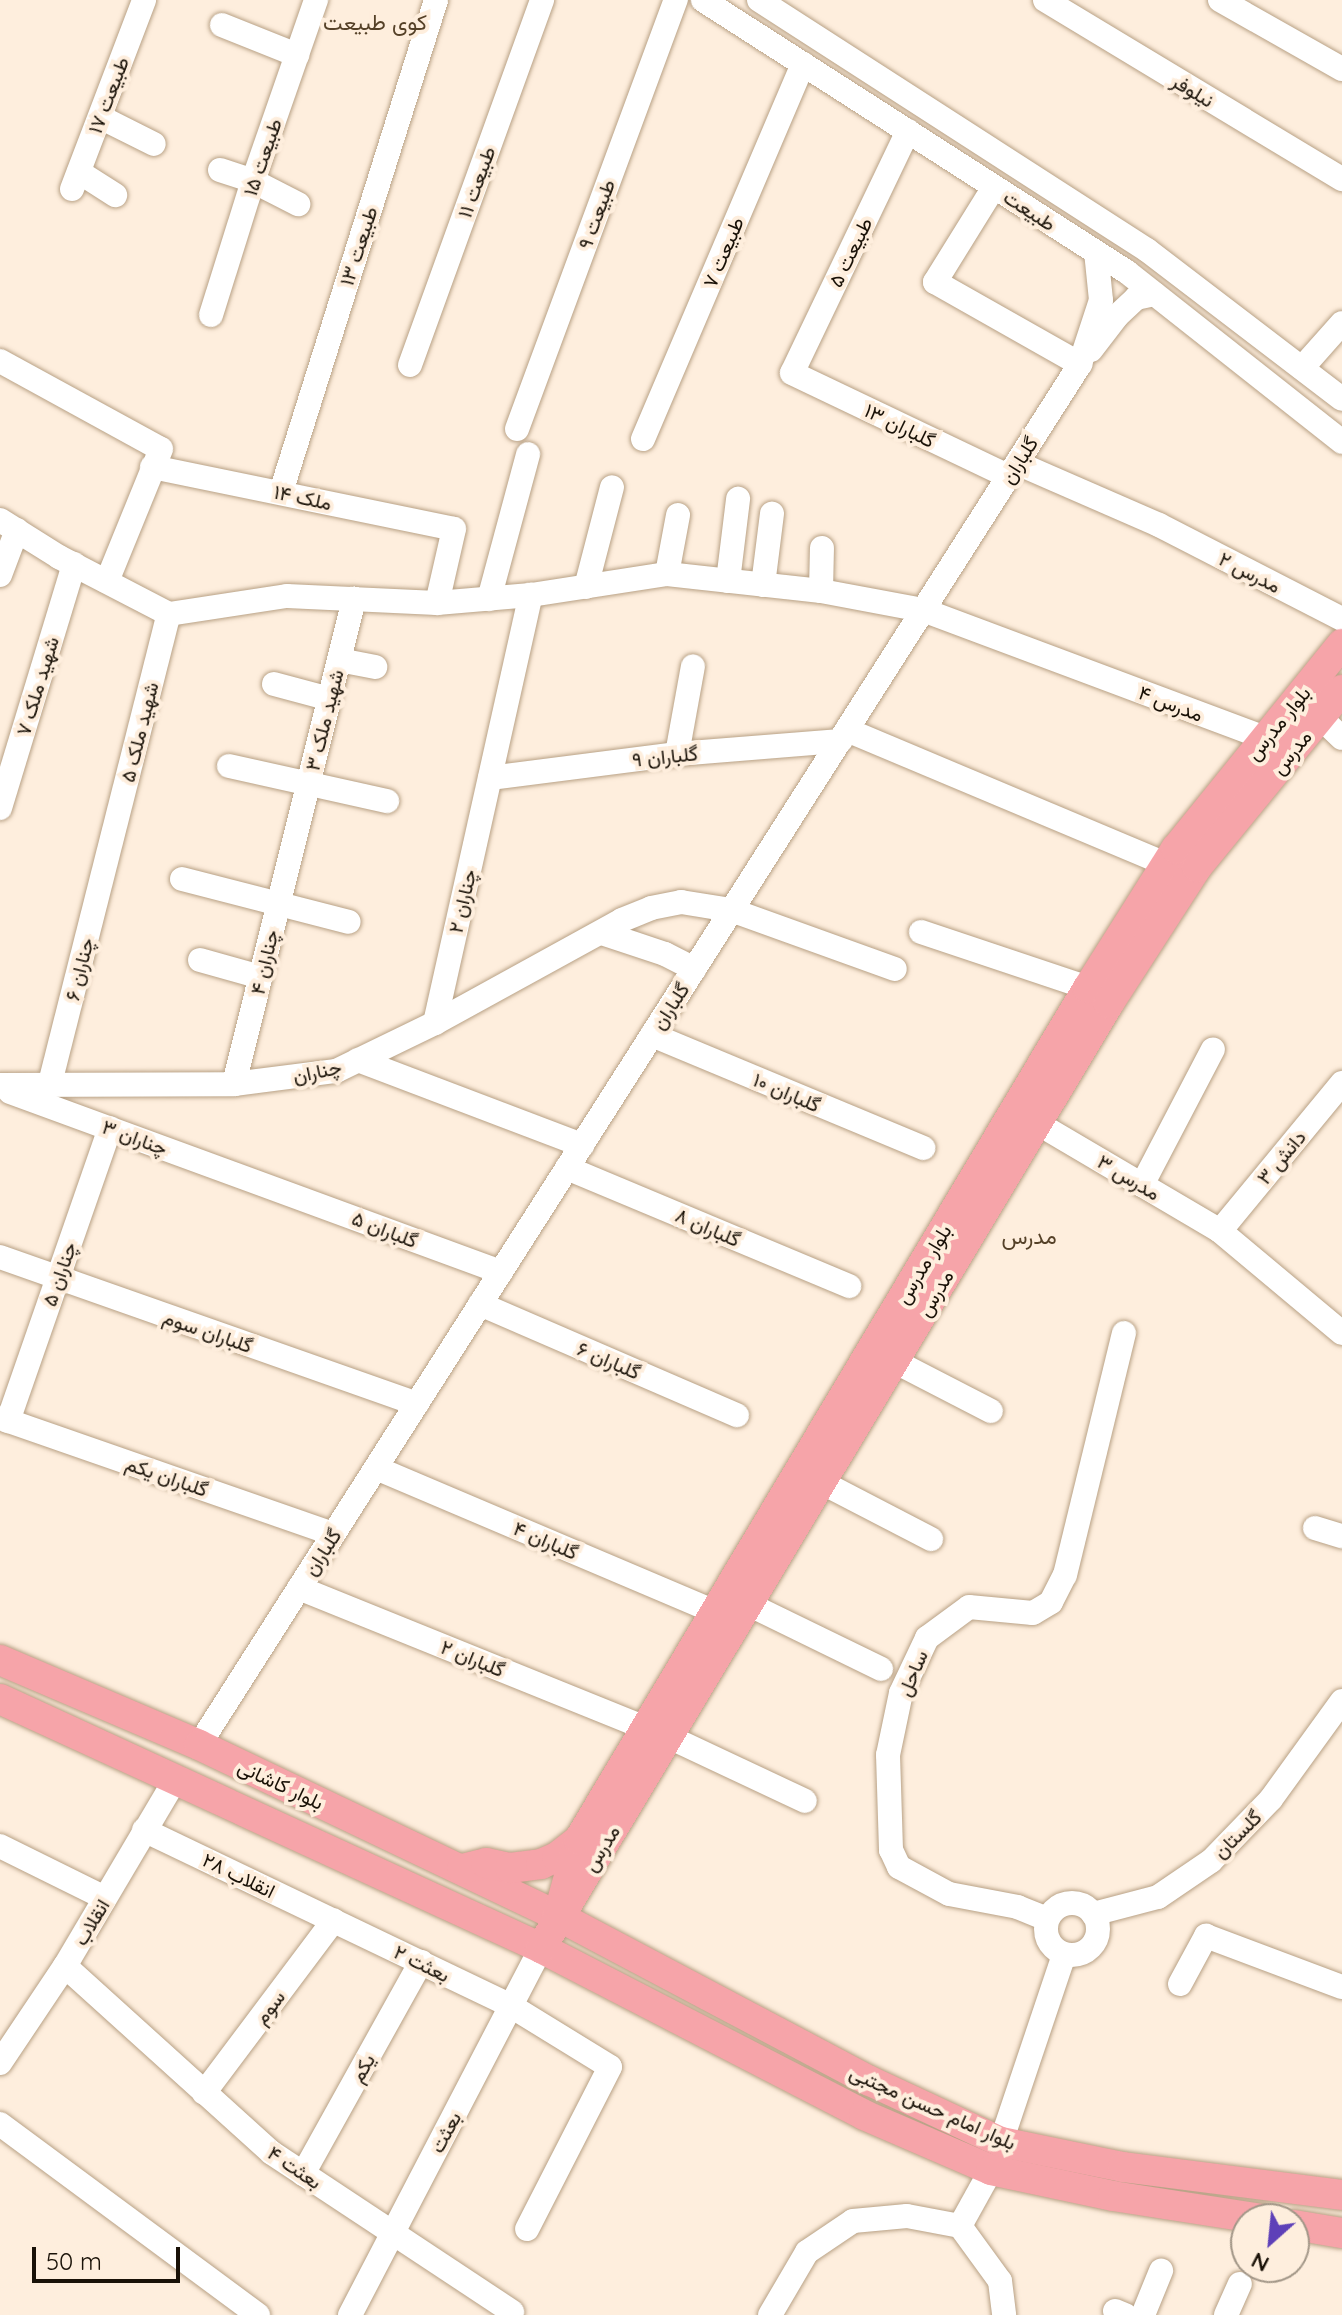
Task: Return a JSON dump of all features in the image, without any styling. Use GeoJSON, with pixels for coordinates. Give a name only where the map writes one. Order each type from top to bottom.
{"type":"FeatureCollection","features":[{"type":"Feature","properties":{"kind":"main road","name":"بلوار مدرس"},"geometry":{"type":"LineString","coordinates":[[558,1916],[579,1840],[658,1732],[715,1612],[974,1203],[1088,988],[1166,864],[1342,644]]}},
{"type":"Feature","properties":{"kind":"main road","name":"مدرس"},"geometry":{"type":"LineString","coordinates":[[558,1916],[658,1732],[748,1604],[894,1361],[974,1203],[1037,1123],[1197,867],[1342,690]]}},
{"type":"Feature","properties":{"kind":"main road","name":"بلوار کاشانی"},"geometry":{"type":"LineString","coordinates":[[0,1660],[199,1745],[558,1916]]}},
{"type":"Feature","properties":{"kind":"main road","name":"بلوار کاشانی"},"geometry":{"type":"LineString","coordinates":[[0,1699],[541,1948]]}},
{"type":"Feature","properties":{"kind":"main road"},"geometry":{"type":"LineString","coordinates":[[176,1778],[199,1745]]}},
{"type":"Feature","properties":{"kind":"main road"},"geometry":{"type":"LineString","coordinates":[[460,1870],[486,1863],[510,1868],[541,1864],[557,1857],[579,1840]]}},
{"type":"Feature","properties":{"kind":"main road"},"geometry":{"type":"LineString","coordinates":[[541,1948],[558,1916]]}},
{"type":"Feature","properties":{"kind":"main road","name":"بلوار امام حسن مجتبی"},"geometry":{"type":"LineString","coordinates":[[558,1916],[870,2081],[1001,2142],[1123,2167],[1342,2195]]}},
{"type":"Feature","properties":{"kind":"main road","name":"بلوار امام حسن مجتبی"},"geometry":{"type":"LineString","coordinates":[[541,1948],[864,2115],[991,2170],[1113,2196],[1230,2214]]}},
{"type":"Feature","properties":{"kind":"main road"},"geometry":{"type":"LineString","coordinates":[[730,2045],[745,2015]]}},
{"type":"Feature","properties":{"kind":"main road"},"geometry":{"type":"LineString","coordinates":[[1310,2228],[1342,2233]]}},
{"type":"Feature","properties":{"kind":"street","name":"طبیعت ۱۷"},"geometry":{"type":"LineString","coordinates":[[115,195],[75,180],[144,0]]}},
{"type":"Feature","properties":{"kind":"street","name":"طبیعت ۱۵"},"geometry":{"type":"LineString","coordinates":[[211,315],[253,181],[316,0]]}},
{"type":"Feature","properties":{"kind":"street","name":"طبیعت ۱۳"},"geometry":{"type":"LineString","coordinates":[[281,492],[436,0]]}},
{"type":"Feature","properties":{"kind":"street","name":"طبیعت ۱۱"},"geometry":{"type":"LineString","coordinates":[[410,365],[542,0]]}},
{"type":"Feature","properties":{"kind":"street","name":"طبیعت ۹"},"geometry":{"type":"LineString","coordinates":[[517,429],[676,0]]}},
{"type":"Feature","properties":{"kind":"street","name":"طبیعت"},"geometry":{"type":"LineString","coordinates":[[703,0],[1096,252],[1155,294],[1342,442]]}},
{"type":"Feature","properties":{"kind":"street","name":"طبیعت"},"geometry":{"type":"LineString","coordinates":[[759,0],[1147,250],[1342,399]]}},
{"type":"Feature","properties":{"kind":"street","name":"نیلوفر"},"geometry":{"type":"LineString","coordinates":[[1045,0],[1342,179]]}},
{"type":"Feature","properties":{"kind":"street"},"geometry":{"type":"LineString","coordinates":[[1220,0],[1342,69]]}},
{"type":"Feature","properties":{"kind":"street"},"geometry":{"type":"LineString","coordinates":[[222,25],[297,55]]}},
{"type":"Feature","properties":{"kind":"street","name":"طبیعت ۷"},"geometry":{"type":"LineString","coordinates":[[643,439],[803,64]]}},
{"type":"Feature","properties":{"kind":"street"},"geometry":{"type":"LineString","coordinates":[[886,118],[900,92]]}},
{"type":"Feature","properties":{"kind":"street"},"geometry":{"type":"LineString","coordinates":[[100,117],[154,144]]}},
{"type":"Feature","properties":{"kind":"street","name":"۵ طبیعت"},"geometry":{"type":"LineString","coordinates":[[792,373],[908,131]]}},
{"type":"Feature","properties":{"kind":"street"},"geometry":{"type":"LineString","coordinates":[[220,170],[253,181],[298,204]]}},
{"type":"Feature","properties":{"kind":"street"},"geometry":{"type":"LineString","coordinates":[[1023,170],[1000,191],[935,282],[1080,364],[1117,316],[1136,298],[1155,294]]}},
{"type":"Feature","properties":{"kind":"street","name":"گلباران"},"geometry":{"type":"LineString","coordinates":[[199,1745],[1080,364],[1101,300],[1096,252]]}},
{"type":"Feature","properties":{"kind":"street"},"geometry":{"type":"LineString","coordinates":[[1302,368],[1342,323]]}},
{"type":"Feature","properties":{"kind":"street","name":"ملک ۱۴"},"geometry":{"type":"LineString","coordinates":[[0,361],[156,458],[281,492],[454,529],[437,603]]}},
{"type":"Feature","properties":{"kind":"street","name":"۱۳ گلباران"},"geometry":{"type":"LineString","coordinates":[[792,373],[1012,470],[1159,525]]}},
{"type":"Feature","properties":{"kind":"street"},"geometry":{"type":"LineString","coordinates":[[489,599],[528,454]]}},
{"type":"Feature","properties":{"kind":"street"},"geometry":{"type":"LineString","coordinates":[[107,581],[156,458]]}},
{"type":"Feature","properties":{"kind":"street"},"geometry":{"type":"LineString","coordinates":[[586,587],[612,487]]}},
{"type":"Feature","properties":{"kind":"street"},"geometry":{"type":"LineString","coordinates":[[728,581],[738,499]]}},
{"type":"Feature","properties":{"kind":"street"},"geometry":{"type":"LineString","coordinates":[[763,585],[772,514]]}},
{"type":"Feature","properties":{"kind":"street"},"geometry":{"type":"LineString","coordinates":[[667,574],[678,515]]}},
{"type":"Feature","properties":{"kind":"street"},"geometry":{"type":"LineString","coordinates":[[0,575],[9,525],[74,564],[169,614]]}},
{"type":"Feature","properties":{"kind":"street","name":"مدرس ۲"},"geometry":{"type":"LineString","coordinates":[[1159,525],[1342,619]]}},
{"type":"Feature","properties":{"kind":"street"},"geometry":{"type":"LineString","coordinates":[[821,591],[822,548]]}},
{"type":"Feature","properties":{"kind":"street","name":"شهید ملک ۷"},"geometry":{"type":"LineString","coordinates":[[0,808],[74,564]]}},
{"type":"Feature","properties":{"kind":"street","name":"مدرس ۴"},"geometry":{"type":"LineString","coordinates":[[169,614],[287,596],[437,603],[489,599],[667,574],[821,591],[923,610],[1266,738]]}},
{"type":"Feature","properties":{"kind":"street","name":"۲ چناران"},"geometry":{"type":"LineString","coordinates":[[435,1023],[531,595]]}},
{"type":"Feature","properties":{"kind":"street","name":"۳ شهید ملک"},"geometry":{"type":"LineString","coordinates":[[294,842],[354,599]]}},
{"type":"Feature","properties":{"kind":"street","name":"شهید ملک ۵"},"geometry":{"type":"LineString","coordinates":[[109,851],[169,614]]}},
{"type":"Feature","properties":{"kind":"street"},"geometry":{"type":"LineString","coordinates":[[339,660],[375,667]]}},
{"type":"Feature","properties":{"kind":"street"},"geometry":{"type":"LineString","coordinates":[[677,754],[693,666]]}},
{"type":"Feature","properties":{"kind":"street"},"geometry":{"type":"LineString","coordinates":[[274,684],[330,699]]}},
{"type":"Feature","properties":{"kind":"street"},"geometry":{"type":"LineString","coordinates":[[1320,717],[1342,738]]}},
{"type":"Feature","properties":{"kind":"street"},"geometry":{"type":"LineString","coordinates":[[843,735],[1001,794],[1166,864]]}},
{"type":"Feature","properties":{"kind":"street","name":"۹ گلباران"},"geometry":{"type":"LineString","coordinates":[[490,778],[843,735]]}},
{"type":"Feature","properties":{"kind":"street"},"geometry":{"type":"LineString","coordinates":[[229,766],[387,801]]}},
{"type":"Feature","properties":{"kind":"street","name":"۴ چناران"},"geometry":{"type":"LineString","coordinates":[[234,1084],[294,842]]}},
{"type":"Feature","properties":{"kind":"street","name":"چناران ۶"},"geometry":{"type":"LineString","coordinates":[[49,1087],[109,851]]}},
{"type":"Feature","properties":{"kind":"street"},"geometry":{"type":"LineString","coordinates":[[182,879],[349,922]]}},
{"type":"Feature","properties":{"kind":"street","name":"چناران"},"geometry":{"type":"LineString","coordinates":[[0,1086],[234,1084],[336,1071],[435,1023],[622,920],[651,908],[681,902],[731,910],[895,969]]}},
{"type":"Feature","properties":{"kind":"street"},"geometry":{"type":"LineString","coordinates":[[921,932],[1088,988]]}},
{"type":"Feature","properties":{"kind":"street"},"geometry":{"type":"LineString","coordinates":[[602,933],[651,948],[694,969]]}},
{"type":"Feature","properties":{"kind":"street"},"geometry":{"type":"LineString","coordinates":[[200,960],[261,977]]}},
{"type":"Feature","properties":{"kind":"street","name":"گلباران ۱۰"},"geometry":{"type":"LineString","coordinates":[[652,1035],[923,1148]]}},
{"type":"Feature","properties":{"kind":"street"},"geometry":{"type":"LineString","coordinates":[[1142,1185],[1213,1049]]}},
{"type":"Feature","properties":{"kind":"street"},"geometry":{"type":"LineString","coordinates":[[358,1060],[582,1145]]}},
{"type":"Feature","properties":{"kind":"street","name":"چناران ۳"},"geometry":{"type":"LineString","coordinates":[[0,1086],[270,1185]]}},
{"type":"Feature","properties":{"kind":"street","name":"دانش ۳"},"geometry":{"type":"LineString","coordinates":[[1220,1231],[1339,1093]]}},
{"type":"Feature","properties":{"kind":"street","name":"مدرس ۳"},"geometry":{"type":"LineString","coordinates":[[1037,1123],[1220,1231],[1342,1333]]}},
{"type":"Feature","properties":{"kind":"street","name":"۵ چناران"},"geometry":{"type":"LineString","coordinates":[[4,1419],[58,1278],[110,1128]]}},
{"type":"Feature","properties":{"kind":"street","name":"گلباران ۸"},"geometry":{"type":"LineString","coordinates":[[567,1168],[849,1286]]}},
{"type":"Feature","properties":{"kind":"street","name":"گلباران ۵"},"geometry":{"type":"LineString","coordinates":[[270,1185],[501,1272]]}},
{"type":"Feature","properties":{"kind":"street","name":"گلباران سوم"},"geometry":{"type":"LineString","coordinates":[[0,1257],[417,1404]]}},
{"type":"Feature","properties":{"kind":"street","name":"گلباران ۶"},"geometry":{"type":"LineString","coordinates":[[480,1304],[737,1415]]}},
{"type":"Feature","properties":{"kind":"street","name":"ساحل"},"geometry":{"type":"LineString","coordinates":[[1047,1919],[1018,1907],[949,1894],[899,1867],[891,1850],[888,1755],[901,1693],[927,1638],[969,1607],[1033,1613],[1051,1602],[1065,1575],[1124,1333]]}},
{"type":"Feature","properties":{"kind":"street"},"geometry":{"type":"LineString","coordinates":[[894,1361],[991,1411]]}},
{"type":"Feature","properties":{"kind":"street","name":"گلباران یکم"},"geometry":{"type":"LineString","coordinates":[[4,1419],[333,1534]]}},
{"type":"Feature","properties":{"kind":"street","name":"گلباران ۴"},"geometry":{"type":"LineString","coordinates":[[376,1468],[715,1612]]}},
{"type":"Feature","properties":{"kind":"street"},"geometry":{"type":"LineString","coordinates":[[821,1482],[931,1539]]}},
{"type":"Feature","properties":{"kind":"street"},"geometry":{"type":"LineString","coordinates":[[1315,1528],[1342,1536]]}},
{"type":"Feature","properties":{"kind":"street","name":"گلباران ۲"},"geometry":{"type":"LineString","coordinates":[[299,1588],[658,1732],[805,1801]]}},
{"type":"Feature","properties":{"kind":"street"},"geometry":{"type":"LineString","coordinates":[[748,1604],[881,1669]]}},
{"type":"Feature","properties":{"kind":"street","name":"گلستان"},"geometry":{"type":"LineString","coordinates":[[1093,1914],[1158,1897],[1211,1861],[1271,1799],[1342,1701]]}},
{"type":"Feature","properties":{"kind":"street","name":"انقلاب"},"geometry":{"type":"LineString","coordinates":[[2,2055],[65,1966],[176,1778]]}},
{"type":"Feature","properties":{"kind":"street","name":"۲۸ انقلاب"},"geometry":{"type":"LineString","coordinates":[[144,1830],[334,1920]]}},
{"type":"Feature","properties":{"kind":"street"},"geometry":{"type":"LineString","coordinates":[[0,1846],[105,1898]]}},
{"type":"Feature","properties":{"kind":"street"},"geometry":{"type":"LineString","coordinates":[[1066,1904],[1078,1904],[1093,1914],[1098,1929],[1092,1946],[1076,1955],[1064,1955],[1047,1939],[1047,1919],[1066,1904]]}},
{"type":"Feature","properties":{"kind":"street","name":"۲ بعثت"},"geometry":{"type":"LineString","coordinates":[[334,1920],[511,2006],[610,2067],[527,2229]]}},
{"type":"Feature","properties":{"kind":"street","name":"سوم"},"geometry":{"type":"LineString","coordinates":[[204,2093],[334,1920]]}},
{"type":"Feature","properties":{"kind":"street"},"geometry":{"type":"LineString","coordinates":[[1180,1984],[1206,1936],[1342,1987]]}},
{"type":"Feature","properties":{"kind":"street","name":"بعثت"},"geometry":{"type":"LineString","coordinates":[[358,2311],[393,2232],[541,1948]]}},
{"type":"Feature","properties":{"kind":"street"},"geometry":{"type":"LineString","coordinates":[[1001,2142],[1064,1955]]}},
{"type":"Feature","properties":{"kind":"street","name":"یکم"},"geometry":{"type":"LineString","coordinates":[[303,2174],[421,1962]]}},
{"type":"Feature","properties":{"kind":"street","name":"۴ بعثت"},"geometry":{"type":"LineString","coordinates":[[65,1966],[272,2153],[512,2312]]}},
{"type":"Feature","properties":{"kind":"street"},"geometry":{"type":"LineString","coordinates":[[0,2124],[258,2315]]}},
{"type":"Feature","properties":{"kind":"street"},"geometry":{"type":"LineString","coordinates":[[960,2226],[991,2170]]}},
{"type":"Feature","properties":{"kind":"street"},"geometry":{"type":"LineString","coordinates":[[780,2311],[807,2252],[853,2221],[907,2216],[960,2226],[1000,2281],[1004,2315]]}},
{"type":"Feature","properties":{"kind":"street"},"geometry":{"type":"LineString","coordinates":[[1143,2315],[1161,2271]]}},
{"type":"Feature","properties":{"kind":"street"},"geometry":{"type":"LineString","coordinates":[[1226,2315],[1240,2284]]}},
{"type":"Feature","properties":{"kind":"district","name":"کوی طبیعت"},"geometry":{"type":"Point","coordinates":[375,23]}},
{"type":"Feature","properties":{"kind":"district","name":"مدرس"},"geometry":{"type":"Point","coordinates":[1029,1237]}}]}
